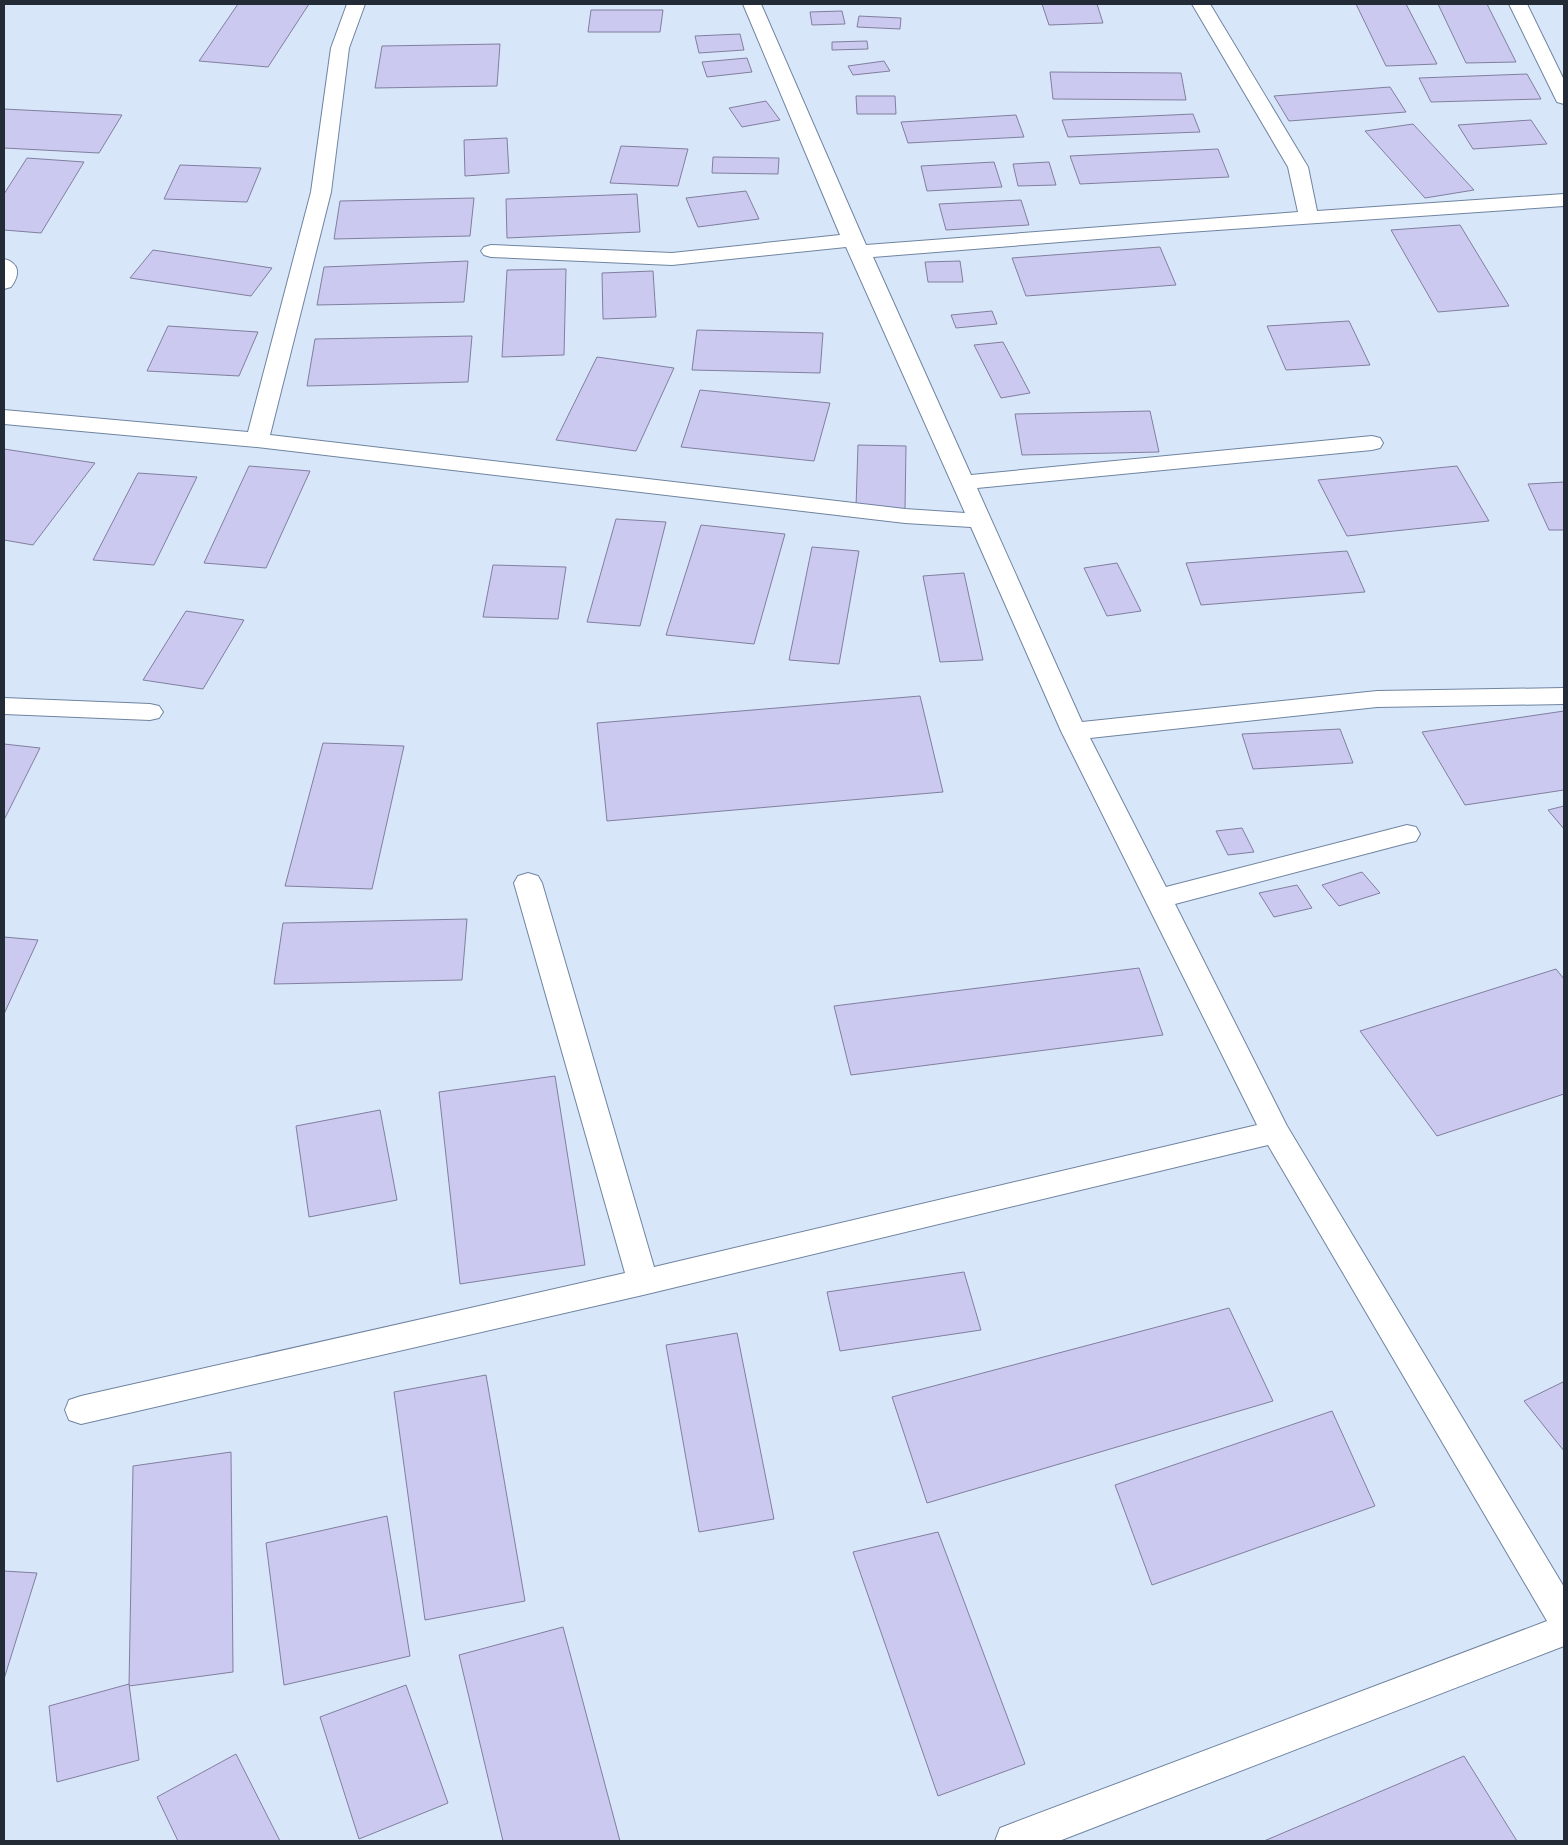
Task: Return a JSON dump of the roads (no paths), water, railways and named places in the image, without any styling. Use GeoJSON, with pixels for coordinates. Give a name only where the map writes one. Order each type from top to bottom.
{"type":"FeatureCollection","features":[{"type":"Feature","properties":{"kind":"street"},"geometry":{"type":"LineString","coordinates":[[257,440],[321,192],[340,48],[356,4]]}},
{"type":"Feature","properties":{"kind":"street"},"geometry":{"type":"LineString","coordinates":[[752,4],[856,246],[1074,730],[1275,1132],[1564,1618]]}},
{"type":"Feature","properties":{"kind":"street"},"geometry":{"type":"LineString","coordinates":[[1201,4],[1298,167],[1309,218]]}},
{"type":"Feature","properties":{"kind":"street"},"geometry":{"type":"LineString","coordinates":[[1518,4],[1564,98]]}},
{"type":"Feature","properties":{"kind":"street"},"geometry":{"type":"LineString","coordinates":[[491,251],[672,259],[1564,200]]}},
{"type":"Feature","properties":{"kind":"street"},"geometry":{"type":"LineString","coordinates":[[4,265],[7,267],[7,278],[4,283]]}},
{"type":"Feature","properties":{"kind":"street"},"geometry":{"type":"LineString","coordinates":[[4,417],[257,440],[905,516],[981,522]]}},
{"type":"Feature","properties":{"kind":"street"},"geometry":{"type":"LineString","coordinates":[[963,483],[1372,443]]}},
{"type":"Feature","properties":{"kind":"street"},"geometry":{"type":"LineString","coordinates":[[1074,730],[1377,699],[1564,696]]}},
{"type":"Feature","properties":{"kind":"street"},"geometry":{"type":"LineString","coordinates":[[4,706],[150,712]]}},
{"type":"Feature","properties":{"kind":"street"},"geometry":{"type":"LineString","coordinates":[[1158,899],[1407,834]]}},
{"type":"Feature","properties":{"kind":"street"},"geometry":{"type":"LineString","coordinates":[[528,883],[643,1282]]}},
{"type":"Feature","properties":{"kind":"street"},"geometry":{"type":"LineString","coordinates":[[81,1410],[643,1282],[1275,1132]]}},
{"type":"Feature","properties":{"kind":"street"},"geometry":{"type":"LineString","coordinates":[[1012,1841],[1564,1630]]}}]}
